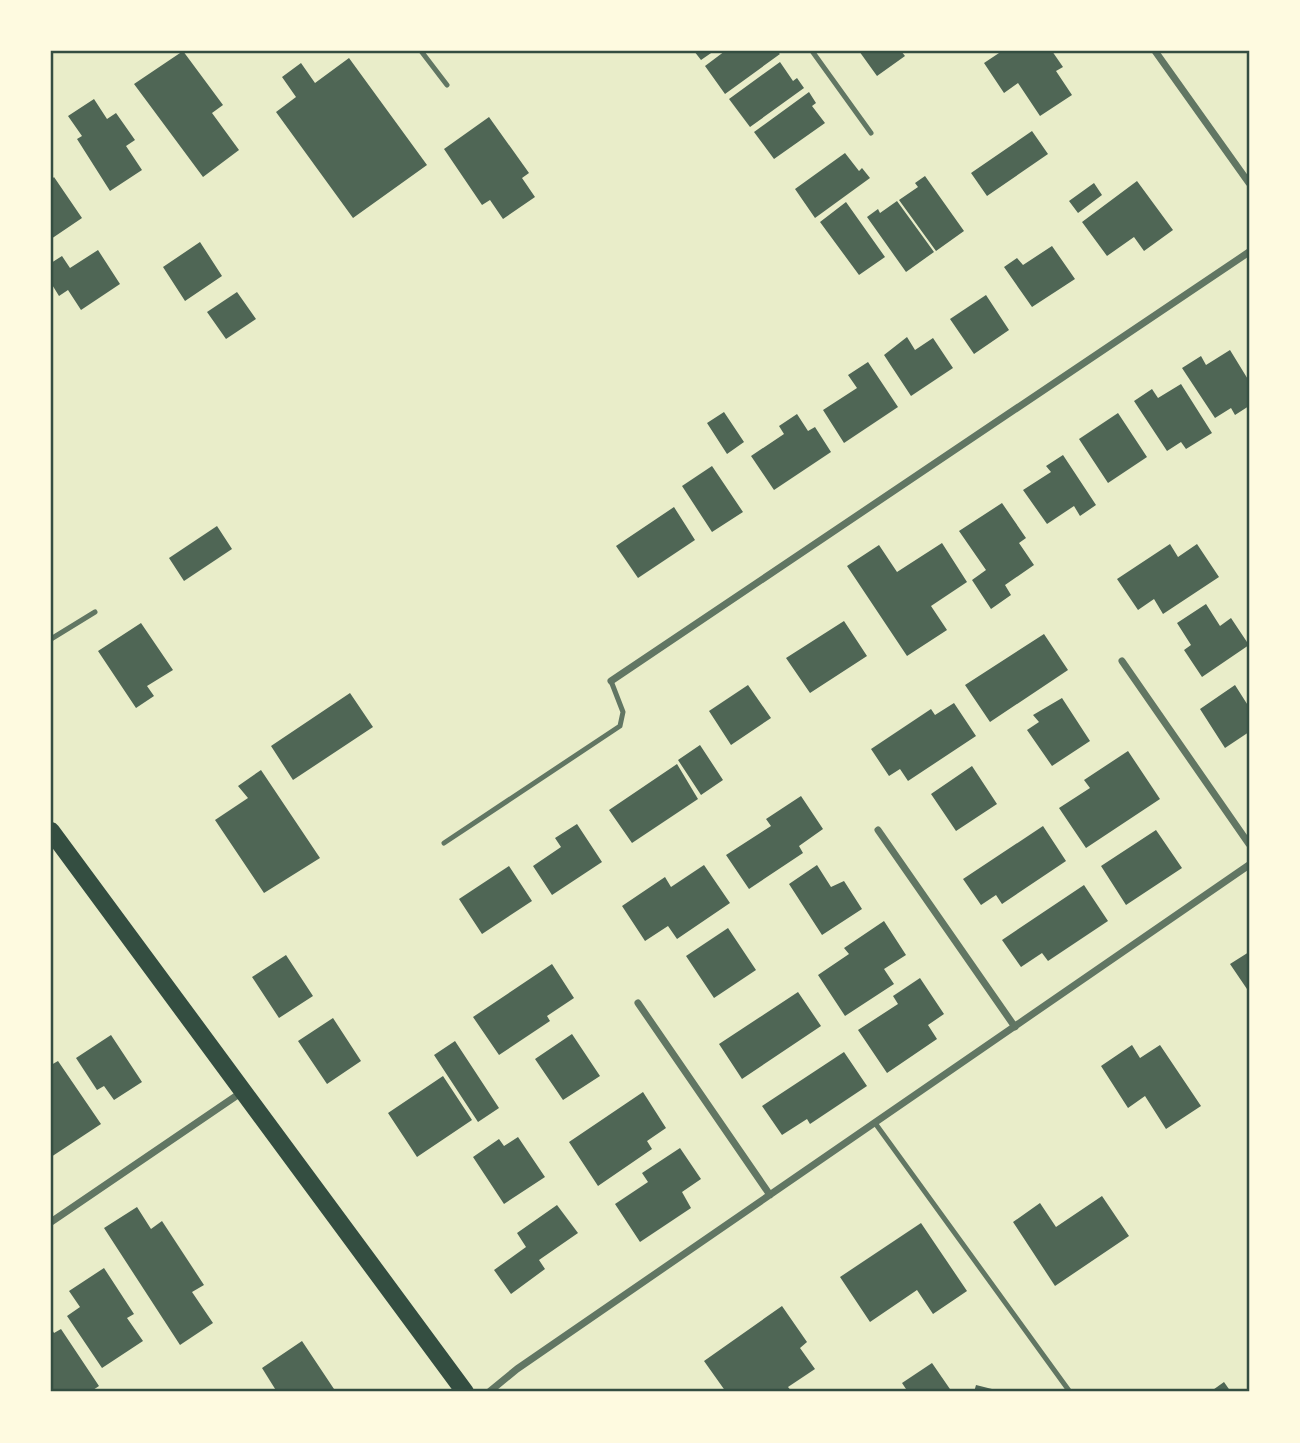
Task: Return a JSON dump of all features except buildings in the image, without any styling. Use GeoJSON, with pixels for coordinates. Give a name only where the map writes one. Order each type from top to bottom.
{"type":"FeatureCollection","features":[{"type":"Feature","properties":{"kind":"main road"},"geometry":{"type":"LineString","coordinates":[[51,831],[465,1392]]}},
{"type":"Feature","properties":{"kind":"street"},"geometry":{"type":"LineString","coordinates":[[1156,51],[1249,183]]}},
{"type":"Feature","properties":{"kind":"street"},"geometry":{"type":"LineString","coordinates":[[611,681],[1249,252]]}},
{"type":"Feature","properties":{"kind":"street"},"geometry":{"type":"LineString","coordinates":[[1122,662],[1249,845]]}},
{"type":"Feature","properties":{"kind":"street"},"geometry":{"type":"LineString","coordinates":[[878,830],[1015,1027]]}},
{"type":"Feature","properties":{"kind":"street"},"geometry":{"type":"LineString","coordinates":[[489,1392],[517,1369],[1249,866]]}},
{"type":"Feature","properties":{"kind":"street"},"geometry":{"type":"LineString","coordinates":[[638,1003],[770,1195]]}},
{"type":"Feature","properties":{"kind":"street"},"geometry":{"type":"LineString","coordinates":[[51,1222],[243,1091]]}},
{"type":"Feature","properties":{"kind":"lane"},"geometry":{"type":"LineString","coordinates":[[421,51],[447,85]]}},
{"type":"Feature","properties":{"kind":"lane"},"geometry":{"type":"LineString","coordinates":[[812,51],[871,133]]}},
{"type":"Feature","properties":{"kind":"lane"},"geometry":{"type":"LineString","coordinates":[[51,639],[95,612]]}},
{"type":"Feature","properties":{"kind":"lane"},"geometry":{"type":"LineString","coordinates":[[444,843],[620,726],[623,712],[611,681]]}},
{"type":"Feature","properties":{"kind":"lane"},"geometry":{"type":"LineString","coordinates":[[875,1123],[1070,1392]]}}]}
